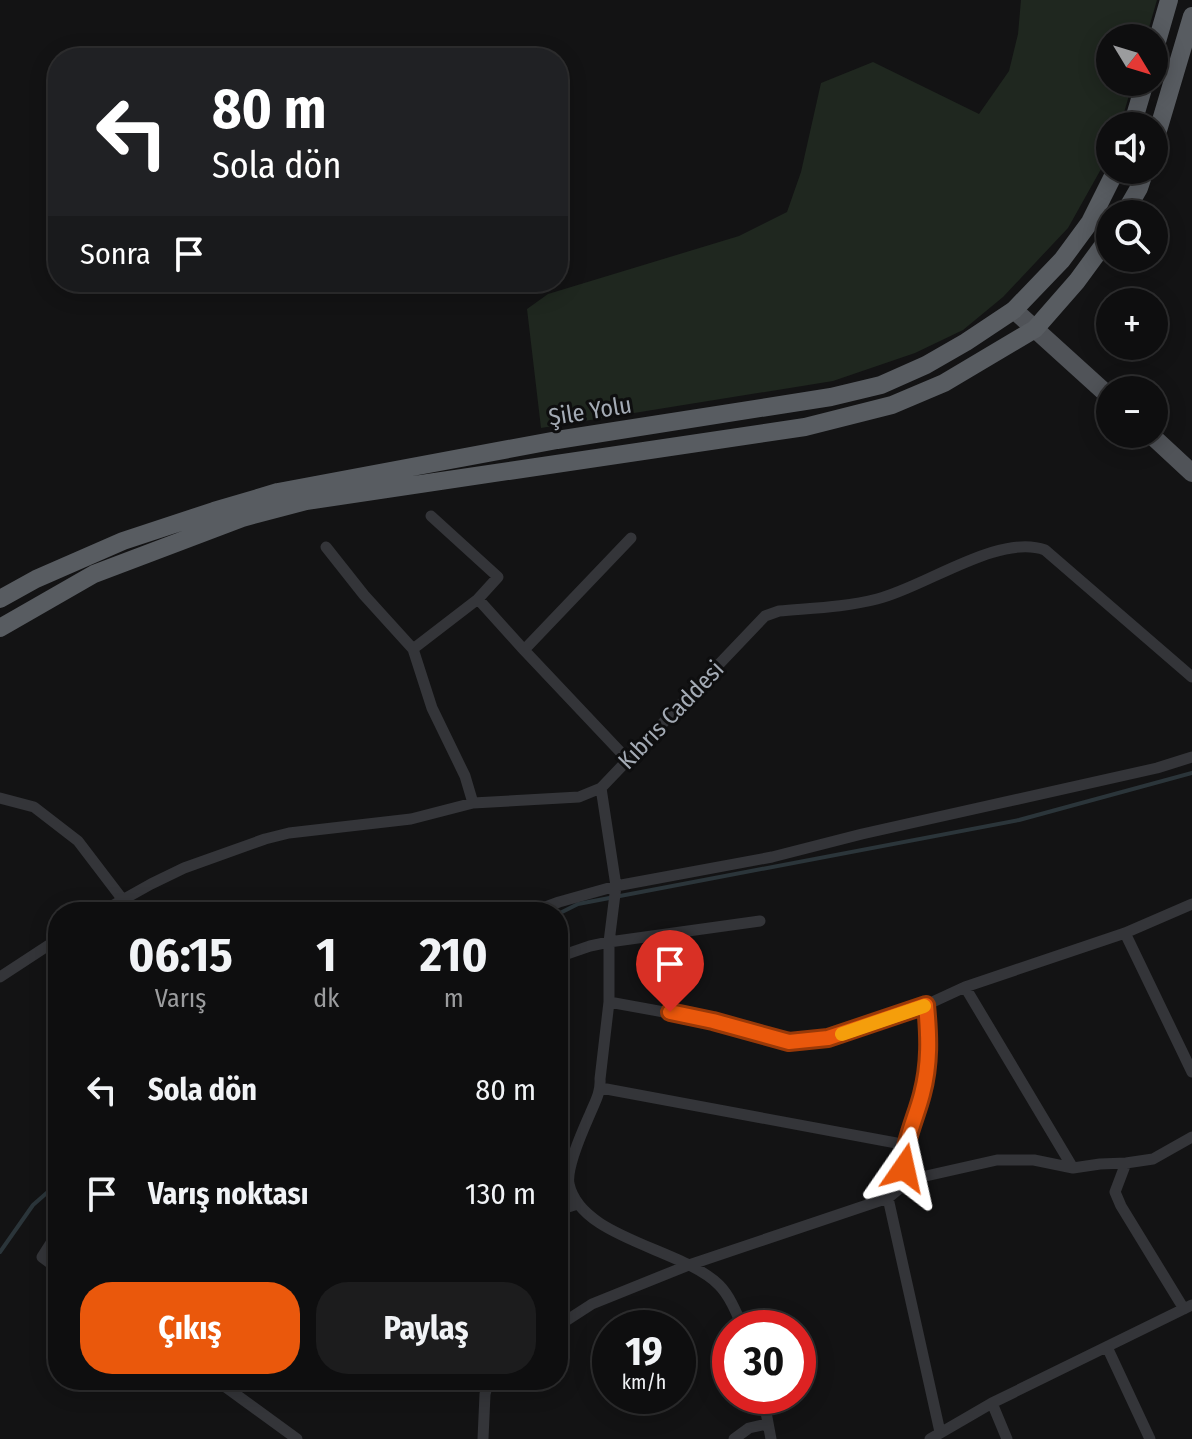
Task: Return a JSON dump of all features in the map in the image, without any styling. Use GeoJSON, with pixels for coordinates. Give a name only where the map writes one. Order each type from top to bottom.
{"type":"FeatureCollection","features":[{"type":"Feature","properties":{"kind":"highway"},"geometry":{"type":"LineString","coordinates":[[1162,24],[1169,0]]}},
{"type":"Feature","properties":{"kind":"highway"},"geometry":{"type":"LineString","coordinates":[[1164,112],[1192,16]]}},
{"type":"Feature","properties":{"kind":"highway","name":"Şile Yolu"},"geometry":{"type":"LineString","coordinates":[[0,599],[36,579],[123,541],[278,492],[557,440],[831,397],[881,385],[926,365],[1014,310],[1062,260],[1090,222],[1109,184]]}},
{"type":"Feature","properties":{"kind":"highway","name":"Şile Yolu"},"geometry":{"type":"LineString","coordinates":[[0,628],[94,574],[242,518],[306,501],[805,427],[892,405],[944,383],[1035,329],[1096,255]]}},
{"type":"Feature","properties":{"kind":"main road"},"geometry":{"type":"LineString","coordinates":[[1014,310],[1096,384]]}},
{"type":"Feature","properties":{"kind":"main road"},"geometry":{"type":"LineString","coordinates":[[1165,448],[1192,473]]}},
{"type":"Feature","properties":{"kind":"street"},"geometry":{"type":"LineString","coordinates":[[413,649],[478,599],[498,577],[431,516]]}},
{"type":"Feature","properties":{"kind":"street"},"geometry":{"type":"LineString","coordinates":[[524,650],[631,538]]}},
{"type":"Feature","properties":{"kind":"street","name":"Kıbrıs Caddesi"},"geometry":{"type":"LineString","coordinates":[[119,902],[184,868],[265,839],[310,829],[411,819],[473,803],[579,797],[601,788],[765,616],[779,611],[879,599],[999,550],[1024,546],[1045,550],[1192,677]]}},
{"type":"Feature","properties":{"kind":"street"},"geometry":{"type":"LineString","coordinates":[[326,547],[413,649],[432,708],[465,776],[473,803]]}},
{"type":"Feature","properties":{"kind":"street"},"geometry":{"type":"LineString","coordinates":[[478,599],[627,759]]}},
{"type":"Feature","properties":{"kind":"street"},"geometry":{"type":"LineString","coordinates":[[564,902],[616,886],[772,857],[1157,768],[1192,757]]}},
{"type":"Feature","properties":{"kind":"street"},"geometry":{"type":"LineString","coordinates":[[601,788],[616,886],[609,942],[609,1002],[601,1088],[568,1173],[570,1188],[586,1213],[606,1227],[689,1265],[719,1285],[735,1310]]}},
{"type":"Feature","properties":{"kind":"street"},"geometry":{"type":"LineString","coordinates":[[0,798],[34,807],[78,841],[123,900]]}},
{"type":"Feature","properties":{"kind":"street"},"geometry":{"type":"LineString","coordinates":[[609,1002],[713,1021],[789,1042],[828,1038],[926,1005],[965,987],[1125,933],[1192,904]]}},
{"type":"Feature","properties":{"kind":"street"},"geometry":{"type":"LineString","coordinates":[[568,954],[609,942],[760,921]]}},
{"type":"Feature","properties":{"kind":"street"},"geometry":{"type":"LineString","coordinates":[[1125,933],[1192,1072]]}},
{"type":"Feature","properties":{"kind":"street"},"geometry":{"type":"LineString","coordinates":[[0,977],[48,946]]}},
{"type":"Feature","properties":{"kind":"street"},"geometry":{"type":"LineString","coordinates":[[965,987],[1073,1168]]}},
{"type":"Feature","properties":{"kind":"street"},"geometry":{"type":"LineString","coordinates":[[926,1005],[928,1067],[903,1157],[904,1168],[911,1177],[997,1160],[1034,1160],[1073,1168],[1126,1163],[1153,1159],[1192,1137]]}},
{"type":"Feature","properties":{"kind":"street"},"geometry":{"type":"LineString","coordinates":[[601,1088],[907,1145]]}},
{"type":"Feature","properties":{"kind":"street"},"geometry":{"type":"LineString","coordinates":[[888,1198],[935,1436],[992,1403],[1188,1307],[1121,1206],[1115,1192],[1126,1163]]}},
{"type":"Feature","properties":{"kind":"street"},"geometry":{"type":"LineString","coordinates":[[568,1320],[592,1304],[689,1265],[888,1198],[911,1177]]}},
{"type":"Feature","properties":{"kind":"street"},"geometry":{"type":"LineString","coordinates":[[568,1207],[578,1204]]}},
{"type":"Feature","properties":{"kind":"street"},"geometry":{"type":"LineString","coordinates":[[1107,1347],[1150,1439]]}},
{"type":"Feature","properties":{"kind":"street"},"geometry":{"type":"LineString","coordinates":[[230,1390],[297,1439]]}},
{"type":"Feature","properties":{"kind":"street"},"geometry":{"type":"LineString","coordinates":[[483,1439],[486,1390]]}},
{"type":"Feature","properties":{"kind":"street"},"geometry":{"type":"LineString","coordinates":[[992,1403],[1007,1439]]}},
{"type":"Feature","properties":{"kind":"street"},"geometry":{"type":"LineString","coordinates":[[766,1414],[771,1439]]}},
{"type":"Feature","properties":{"kind":"street"},"geometry":{"type":"LineString","coordinates":[[734,1439],[749,1428],[767,1424]]}},
{"type":"Feature","properties":{"kind":"shaded area"},"geometry":{"type":"Polygon","coordinates":[[[1021,0],[1157,0],[1150,24],[1096,24],[1096,96],[1129,96],[1124,112],[1096,112],[1096,178],[1068,228],[1003,297],[963,330],[915,353],[833,381],[541,428],[527,309],[548,294],[568,292],[568,288],[739,236],[787,212],[801,172],[821,83],[873,62],[979,114],[1009,71],[1018,34],[1021,0]]]}},
{"type":"Feature","properties":{"kind":"waterway"},"geometry":{"type":"LineString","coordinates":[[568,909],[578,904],[1019,820],[1192,773]]}},
{"type":"Feature","properties":{"kind":"waterway"},"geometry":{"type":"LineString","coordinates":[[0,1252],[33,1205],[48,1192]]}},
{"type":"Feature","properties":{"kind":"slow traffic"},"geometry":{"type":"LineString","coordinates":[[842,1034],[924,1006]]}},
{"type":"Feature","properties":{"kind":"route"},"geometry":{"type":"LineString","coordinates":[[670,1012],[789,1042],[828,1038],[926,1005],[928,1067],[903,1157],[904,1168]]}}]}
